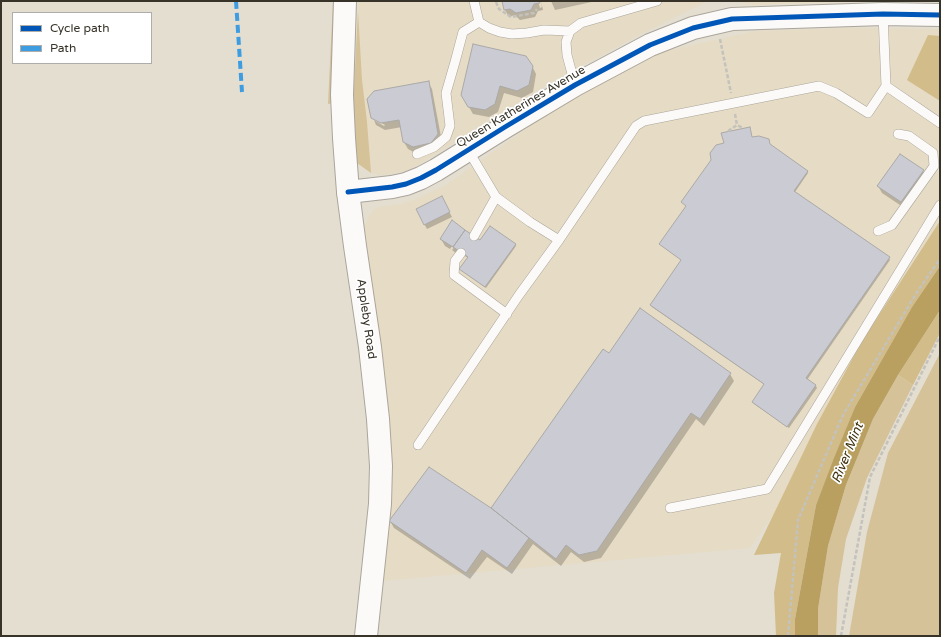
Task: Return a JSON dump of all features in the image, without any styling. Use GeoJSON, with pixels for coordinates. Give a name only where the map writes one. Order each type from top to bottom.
{"type":"FeatureCollection","features":[{"type":"Feature","properties":{"kind":"street","name":"Appleby Road"},"geometry":{"type":"LineString","coordinates":[[345,1],[342,95],[348,192],[370,347],[378,419],[381,466],[380,504],[366,636]]}},
{"type":"Feature","properties":{"kind":"street","name":"Queen Katherines Avenue"},"geometry":{"type":"LineString","coordinates":[[348,192],[392,187],[406,184],[421,178],[575,85],[650,45],[693,28],[732,19],[883,14],[940,14]]}},
{"type":"Feature","properties":{"kind":"lane"},"geometry":{"type":"LineString","coordinates":[[575,85],[567,55],[566,42],[570,31],[581,23],[643,3],[657,1]]}},
{"type":"Feature","properties":{"kind":"lane"},"geometry":{"type":"LineString","coordinates":[[475,4],[479,22],[489,28],[512,34],[526,34],[544,30],[570,31]]}},
{"type":"Feature","properties":{"kind":"lane"},"geometry":{"type":"LineString","coordinates":[[418,445],[636,126],[644,121],[819,86],[836,93],[868,113],[886,86],[883,14]]}},
{"type":"Feature","properties":{"kind":"lane"},"geometry":{"type":"LineString","coordinates":[[417,154],[434,147],[446,137],[450,126],[446,93],[464,32],[479,22]]}},
{"type":"Feature","properties":{"kind":"lane"},"geometry":{"type":"LineString","coordinates":[[886,86],[940,123]]}},
{"type":"Feature","properties":{"kind":"lane"},"geometry":{"type":"LineString","coordinates":[[878,231],[892,225],[934,166],[933,153],[909,136],[898,134]]}},
{"type":"Feature","properties":{"kind":"lane"},"geometry":{"type":"LineString","coordinates":[[468,150],[496,197],[530,222],[559,240]]}},
{"type":"Feature","properties":{"kind":"lane"},"geometry":{"type":"LineString","coordinates":[[474,236],[496,197]]}},
{"type":"Feature","properties":{"kind":"lane"},"geometry":{"type":"LineString","coordinates":[[670,508],[767,489],[940,205]]}},
{"type":"Feature","properties":{"kind":"lane"},"geometry":{"type":"LineString","coordinates":[[461,253],[455,261],[454,275],[507,314]]}},
{"type":"Feature","properties":{"kind":"path"},"geometry":{"type":"LineString","coordinates":[[500,1],[496,1],[499,9],[511,18],[534,13],[537,9]]}},
{"type":"Feature","properties":{"kind":"path"},"geometry":{"type":"LineString","coordinates":[[717,23],[737,125]]}},
{"type":"Feature","properties":{"kind":"path"},"geometry":{"type":"LineString","coordinates":[[737,125],[743,128]]}},
{"type":"Feature","properties":{"kind":"path"},"geometry":{"type":"LineString","coordinates":[[728,131],[737,125]]}},
{"type":"Feature","properties":{"kind":"path"},"geometry":{"type":"LineString","coordinates":[[788,636],[798,520],[843,416],[917,292],[940,259]]}},
{"type":"Feature","properties":{"kind":"path"},"geometry":{"type":"LineString","coordinates":[[842,636],[870,477],[940,336]]}},
{"type":"Feature","properties":{"kind":"shaded area"},"geometry":{"type":"Polygon","coordinates":[[[333,1],[336,1],[333,103],[328,104],[333,1]]]}},
{"type":"Feature","properties":{"kind":"shaded area"},"geometry":{"type":"Polygon","coordinates":[[[358,1],[712,1],[706,2],[641,34],[554,81],[420,164],[406,171],[381,175],[371,173],[357,163],[353,108],[358,1]]]}},
{"type":"Feature","properties":{"kind":"shaded area"},"geometry":{"type":"Polygon","coordinates":[[[736,1],[873,1],[754,5],[736,1]]]}},
{"type":"Feature","properties":{"kind":"shaded area"},"geometry":{"type":"Polygon","coordinates":[[[358,11],[362,80],[371,173],[357,163],[353,108],[358,11]]]}},
{"type":"Feature","properties":{"kind":"shaded area"},"geometry":{"type":"Polygon","coordinates":[[[850,28],[940,29],[940,248],[783,501],[750,548],[383,581],[391,491],[361,225],[365,225],[373,210],[378,207],[400,204],[416,199],[446,185],[564,102],[665,51],[756,31],[850,28]]]}},
{"type":"Feature","properties":{"kind":"shaded area"},"geometry":{"type":"Polygon","coordinates":[[[928,35],[940,36],[940,101],[907,80],[928,35]]]}},
{"type":"Feature","properties":{"kind":"shaded area"},"geometry":{"type":"Polygon","coordinates":[[[940,221],[940,266],[912,307],[855,407],[816,505],[795,619],[795,636],[776,636],[774,593],[781,553],[754,555],[817,424],[862,341],[940,221]]]}},
{"type":"Feature","properties":{"kind":"shaded area"},"geometry":{"type":"Polygon","coordinates":[[[940,310],[940,333],[913,385],[898,375],[940,310]]]}},
{"type":"Feature","properties":{"kind":"shaded area"},"geometry":{"type":"Polygon","coordinates":[[[940,353],[940,636],[849,636],[867,532],[888,453],[940,353]]]}},
{"type":"Feature","properties":{"kind":"shaded area"},"geometry":{"type":"Polygon","coordinates":[[[898,375],[913,385],[867,478],[846,539],[838,588],[836,636],[818,636],[818,609],[828,546],[846,485],[873,419],[898,375]]]}},
{"type":"Feature","properties":{"kind":"water","name":"River Mint"},"geometry":{"type":"Polygon","coordinates":[[[940,266],[940,310],[898,375],[873,419],[846,485],[828,546],[818,609],[818,636],[795,636],[795,619],[816,505],[834,458],[855,407],[912,307],[940,266]]]}},
{"type":"Feature","properties":{"kind":"building"},"geometry":{"type":"Polygon","coordinates":[[[502,1],[539,1],[540,3],[534,4],[531,10],[516,13],[510,9],[504,10],[502,1]]]}},
{"type":"Feature","properties":{"kind":"building"},"geometry":{"type":"Polygon","coordinates":[[[473,44],[526,56],[533,66],[529,85],[517,91],[500,86],[495,104],[485,110],[468,107],[461,95],[473,44]]]}},
{"type":"Feature","properties":{"kind":"building"},"geometry":{"type":"Polygon","coordinates":[[[429,81],[438,134],[431,143],[413,147],[403,142],[399,120],[381,123],[371,118],[367,99],[374,91],[429,81]]]}},
{"type":"Feature","properties":{"kind":"building"},"geometry":{"type":"Polygon","coordinates":[[[750,127],[752,137],[759,136],[769,139],[770,144],[808,171],[794,191],[890,257],[806,378],[816,385],[787,427],[752,402],[764,384],[650,305],[681,260],[659,244],[686,206],[681,202],[711,160],[710,153],[716,145],[724,143],[721,133],[750,127]]]}},
{"type":"Feature","properties":{"kind":"building"},"geometry":{"type":"Polygon","coordinates":[[[900,154],[924,170],[901,202],[877,186],[900,154]]]}},
{"type":"Feature","properties":{"kind":"building"},"geometry":{"type":"Polygon","coordinates":[[[442,196],[450,212],[424,225],[416,209],[442,196]]]}},
{"type":"Feature","properties":{"kind":"building"},"geometry":{"type":"Polygon","coordinates":[[[452,220],[465,230],[453,247],[440,239],[452,220]]]}},
{"type":"Feature","properties":{"kind":"building"},"geometry":{"type":"Polygon","coordinates":[[[490,226],[516,244],[485,287],[459,269],[468,257],[453,247],[465,230],[480,240],[490,226]]]}},
{"type":"Feature","properties":{"kind":"building"},"geometry":{"type":"Polygon","coordinates":[[[640,308],[731,373],[700,419],[691,413],[597,551],[579,555],[566,545],[556,559],[491,508],[603,349],[609,353],[640,308]]]}},
{"type":"Feature","properties":{"kind":"building"},"geometry":{"type":"Polygon","coordinates":[[[429,467],[491,508],[529,538],[507,568],[482,550],[466,573],[389,521],[429,467]]]}},
{"type":"Feature","properties":{"kind":"marked path"},"geometry":{"type":"LineString","coordinates":[[236,1],[242,92]]}},
{"type":"Feature","properties":{"kind":"cycle path"},"geometry":{"type":"LineString","coordinates":[[348,192],[392,187],[406,184],[421,178],[575,85],[650,45],[693,28],[732,19],[883,14],[940,15]]}}]}
